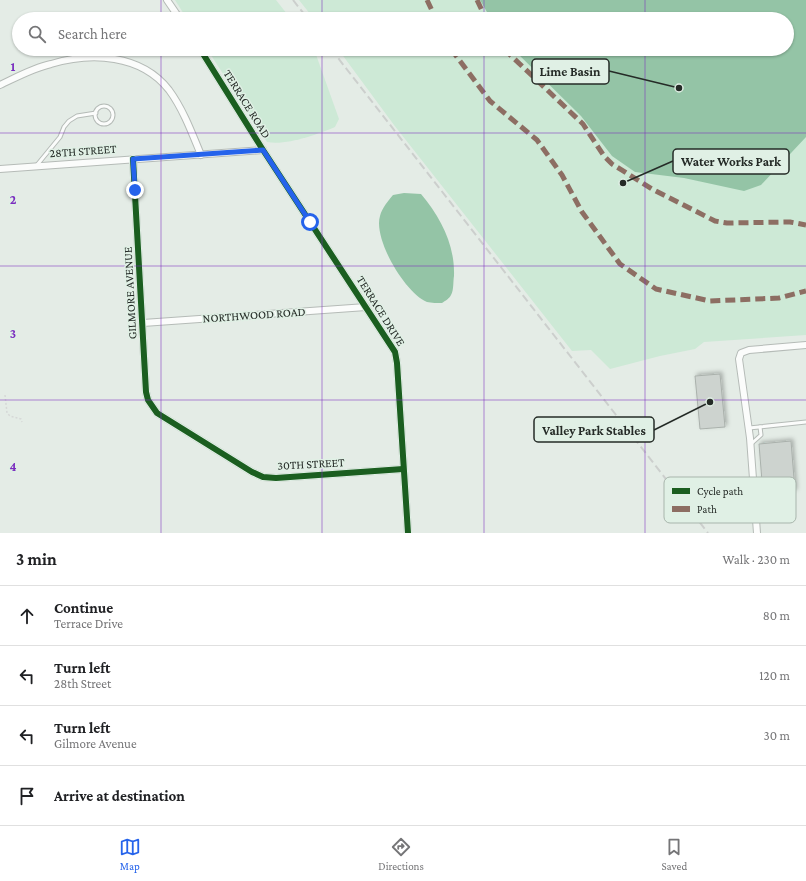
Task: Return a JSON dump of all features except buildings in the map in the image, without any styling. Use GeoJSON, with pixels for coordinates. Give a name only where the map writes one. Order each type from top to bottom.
{"type":"FeatureCollection","features":[{"type":"Feature","properties":{"kind":"street"},"geometry":{"type":"LineString","coordinates":[[167,0],[175,12]]}},
{"type":"Feature","properties":{"kind":"street","name":"TERRACE ROAD"},"geometry":{"type":"LineString","coordinates":[[204,56],[263,150]]}},
{"type":"Feature","properties":{"kind":"street"},"geometry":{"type":"LineString","coordinates":[[0,85],[33,70],[66,60],[101,57],[131,63],[148,71],[168,90],[179,105],[202,155]]}},
{"type":"Feature","properties":{"kind":"street","name":"28TH STREET"},"geometry":{"type":"LineString","coordinates":[[0,168],[263,150]]}},
{"type":"Feature","properties":{"kind":"street","name":"TERRACE DRIVE"},"geometry":{"type":"LineString","coordinates":[[263,150],[395,352],[408,533]]}},
{"type":"Feature","properties":{"kind":"street","name":"GILMORE AVENUE"},"geometry":{"type":"LineString","coordinates":[[133,159],[146,392],[152,407],[164,418]]}},
{"type":"Feature","properties":{"kind":"street","name":"NORTHWOOD ROAD"},"geometry":{"type":"LineString","coordinates":[[143,323],[366,306]]}},
{"type":"Feature","properties":{"kind":"street"},"geometry":{"type":"LineString","coordinates":[[753,477],[749,428],[739,364],[741,353],[749,350],[806,345]]}},
{"type":"Feature","properties":{"kind":"street","name":"30TH STREET"},"geometry":{"type":"LineString","coordinates":[[164,418],[252,472],[264,477],[276,478],[403,469]]}},
{"type":"Feature","properties":{"kind":"street"},"geometry":{"type":"LineString","coordinates":[[756,523],[757,533]]}},
{"type":"Feature","properties":{"kind":"lane"},"geometry":{"type":"LineString","coordinates":[[105,106],[111,109],[113,116],[109,122],[102,123],[97,120],[96,113],[99,107],[105,106]]}},
{"type":"Feature","properties":{"kind":"lane"},"geometry":{"type":"LineString","coordinates":[[37,165],[60,137],[64,127],[69,121],[77,116],[96,113]]}},
{"type":"Feature","properties":{"kind":"lane"},"geometry":{"type":"LineString","coordinates":[[749,428],[806,422]]}},
{"type":"Feature","properties":{"kind":"lane"},"geometry":{"type":"LineString","coordinates":[[751,444],[761,435],[760,427]]}},
{"type":"Feature","properties":{"kind":"path"},"geometry":{"type":"LineString","coordinates":[[5,395],[7,413],[10,416],[20,419],[22,422]]}},
{"type":"Feature","properties":{"kind":"shaded area"},"geometry":{"type":"Polygon","coordinates":[[[175,0],[276,0],[285,12],[183,12],[175,0]]]}},
{"type":"Feature","properties":{"kind":"shaded area"},"geometry":{"type":"Polygon","coordinates":[[[299,0],[806,0],[806,335],[704,342],[695,349],[660,356],[610,369],[591,350],[572,351],[394,125],[343,56],[794,56],[794,12],[308,12],[299,0]]]}},
{"type":"Feature","properties":{"kind":"shaded area"},"geometry":{"type":"Polygon","coordinates":[[[480,0],[806,0],[806,137],[761,185],[744,191],[684,178],[635,172],[612,156],[581,116],[520,56],[794,56],[794,12],[487,12],[480,0]]]}},
{"type":"Feature","properties":{"kind":"shaded area"},"geometry":{"type":"Polygon","coordinates":[[[212,56],[316,56],[339,119],[335,127],[292,141],[275,143],[267,142],[212,56]]]}},
{"type":"Feature","properties":{"kind":"shaded area"},"geometry":{"type":"Polygon","coordinates":[[[404,193],[421,194],[435,213],[449,243],[454,265],[453,288],[450,296],[442,303],[427,302],[418,297],[409,288],[393,264],[381,238],[379,226],[382,210],[393,195],[404,193]]]}},
{"type":"Feature","properties":{"kind":"railway"},"geometry":{"type":"LineString","coordinates":[[293,0],[302,12]]}},
{"type":"Feature","properties":{"kind":"railway"},"geometry":{"type":"LineString","coordinates":[[336,56],[664,477]]}},
{"type":"Feature","properties":{"kind":"railway"},"geometry":{"type":"LineString","coordinates":[[700,523],[708,533]]}},
{"type":"Feature","properties":{"kind":"marked path"},"geometry":{"type":"LineString","coordinates":[[427,0],[433,12]]}},
{"type":"Feature","properties":{"kind":"marked path"},"geometry":{"type":"LineString","coordinates":[[477,0],[483,12]]}},
{"type":"Feature","properties":{"kind":"marked path"},"geometry":{"type":"LineString","coordinates":[[456,56],[490,101],[537,140],[562,175],[582,212],[620,264],[656,289],[710,301],[779,298],[806,291]]}},
{"type":"Feature","properties":{"kind":"marked path"},"geometry":{"type":"LineString","coordinates":[[511,56],[583,124],[604,156],[612,164],[652,189],[715,221],[727,223],[790,222],[806,225]]}},
{"type":"Feature","properties":{"kind":"cycle path"},"geometry":{"type":"LineString","coordinates":[[204,56],[263,150],[395,352],[397,363],[408,533]]}},
{"type":"Feature","properties":{"kind":"cycle path"},"geometry":{"type":"LineString","coordinates":[[133,159],[146,392],[148,400],[157,413],[252,472],[263,477],[276,478],[403,469]]}},
{"type":"Feature","properties":{"kind":"place","name":"Lime Basin"},"geometry":{"type":"Point","coordinates":[679,88]}},
{"type":"Feature","properties":{"kind":"place","name":"Water Works Park"},"geometry":{"type":"Point","coordinates":[623,183]}},
{"type":"Feature","properties":{"kind":"place","name":"Valley Park Stables"},"geometry":{"type":"Point","coordinates":[710,402]}},
{"type":"Feature","properties":{"kind":"route"},"geometry":{"type":"LineString","coordinates":[[135,190],[133,159],[263,150],[310,222]]}}]}
